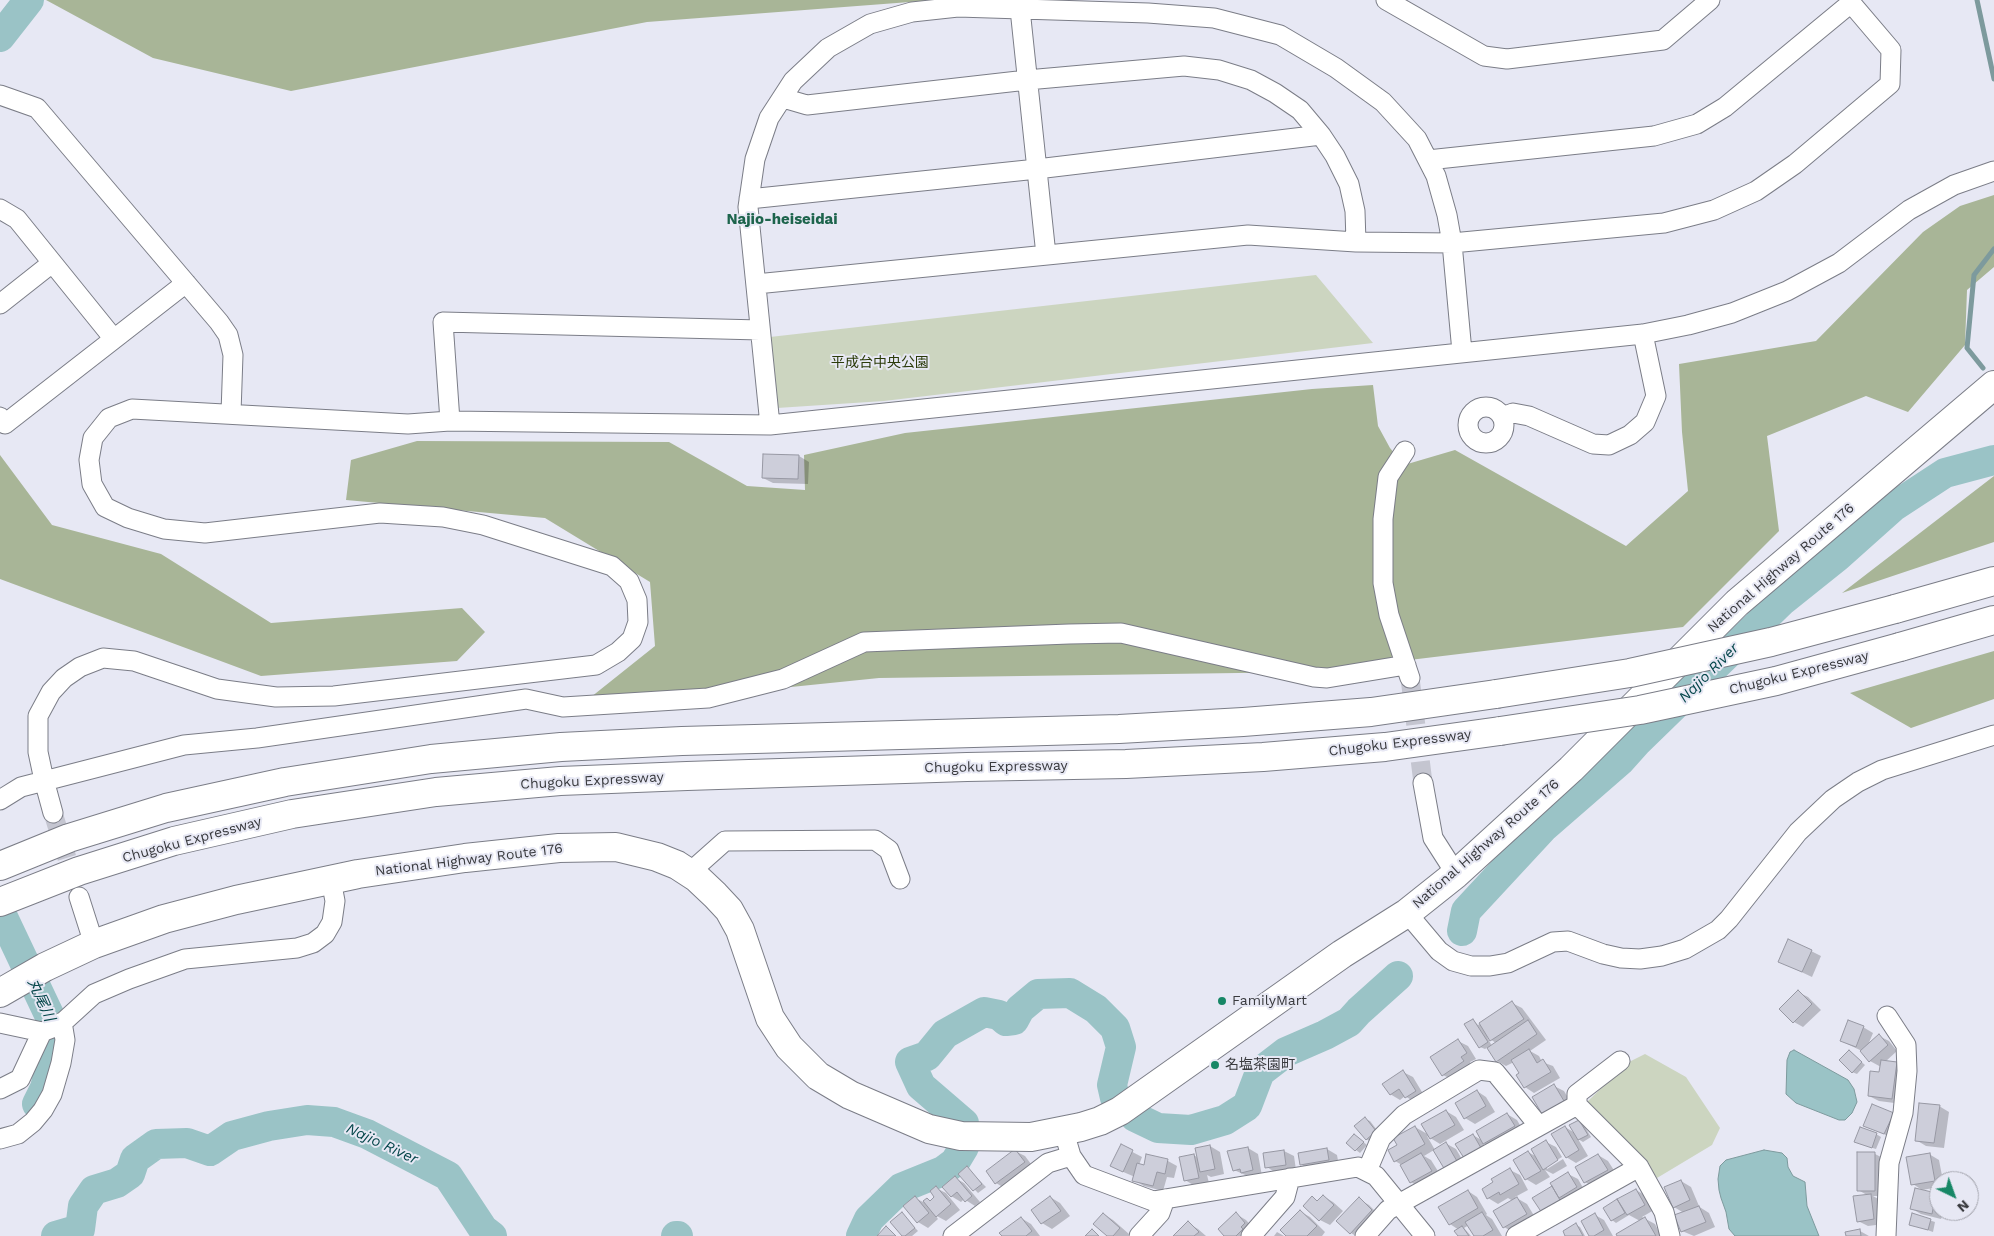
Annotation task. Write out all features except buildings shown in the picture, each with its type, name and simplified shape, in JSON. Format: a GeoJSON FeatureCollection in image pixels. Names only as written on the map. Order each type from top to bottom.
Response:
{"type":"FeatureCollection","features":[{"type":"Feature","properties":{"kind":"highway","name":"National Highway Route 176"},"geometry":{"type":"LineString","coordinates":[[0,993],[45,967],[94,944],[164,919],[236,900],[331,880],[465,858],[559,848],[616,847],[657,857],[689,873],[697,878],[729,910],[740,930],[770,1018],[789,1047],[818,1076],[858,1099],[911,1122],[943,1133],[980,1137],[1031,1137],[1068,1144],[1100,1121],[1120,1111],[1342,954],[1407,913],[1456,874],[1571,770],[1738,604],[1994,385]]}},
{"type":"Feature","properties":{"kind":"highway"},"geometry":{"type":"LineString","coordinates":[[0,866],[69,838],[166,808],[285,782],[430,759],[561,746],[672,741],[1110,729],[1371,712],[1630,673],[1771,642],[1994,581]]}},
{"type":"Feature","properties":{"kind":"highway","name":"Chugoku Expressway"},"geometry":{"type":"LineString","coordinates":[[0,902],[80,871],[174,841],[292,814],[436,792],[560,781],[967,767],[1126,764],[1264,757],[1385,747],[1640,710],[1776,681],[1994,620]]}},
{"type":"Feature","properties":{"kind":"street"},"geometry":{"type":"LineString","coordinates":[[1386,0],[1484,56],[1507,59],[1663,40],[1710,0]]}},
{"type":"Feature","properties":{"kind":"street"},"geometry":{"type":"LineString","coordinates":[[756,284],[1248,235],[1356,242],[1452,243],[1664,223],[1714,210],[1756,192],[1796,164],[1890,84],[1891,50],[1851,3],[1725,108],[1697,124],[1654,136],[1428,160]]}},
{"type":"Feature","properties":{"kind":"street"},"geometry":{"type":"LineString","coordinates":[[770,425],[748,207],[755,159],[769,118],[794,81],[828,48],[870,24],[912,12],[958,7],[1148,13],[1199,9],[1214,18],[1280,34],[1336,68],[1383,102],[1417,139],[1436,176],[1452,243],[1462,352]]}},
{"type":"Feature","properties":{"kind":"street"},"geometry":{"type":"LineString","coordinates":[[1020,9],[1046,255]]}},
{"type":"Feature","properties":{"kind":"street"},"geometry":{"type":"LineString","coordinates":[[783,98],[807,105],[1027,80],[1184,66],[1219,70],[1251,80],[1275,93],[1300,110],[1321,135],[1335,156],[1349,184],[1355,212],[1356,242]]}},
{"type":"Feature","properties":{"kind":"street"},"geometry":{"type":"LineString","coordinates":[[0,95],[37,108],[219,322],[228,336],[233,355],[231,413]]}},
{"type":"Feature","properties":{"kind":"street"},"geometry":{"type":"LineString","coordinates":[[749,199],[1321,135]]}},
{"type":"Feature","properties":{"kind":"street"},"geometry":{"type":"LineString","coordinates":[[54,813],[38,752],[38,716],[51,692],[64,678],[80,666],[103,658],[134,661],[217,689],[276,697],[334,696],[596,665],[618,652],[632,639],[638,622],[637,600],[629,581],[612,566],[483,525],[443,517],[380,513],[205,533],[164,530],[128,518],[105,506],[92,484],[88,460],[93,438],[109,418],[132,409],[408,424],[450,420],[770,425],[1643,334],[1688,325],[1732,313],[1787,291],[1839,263],[1909,210],[1954,185],[1994,172]]}},
{"type":"Feature","properties":{"kind":"street"},"geometry":{"type":"LineString","coordinates":[[0,209],[17,219],[114,339]]}},
{"type":"Feature","properties":{"kind":"street"},"geometry":{"type":"LineString","coordinates":[[0,304],[52,263]]}},
{"type":"Feature","properties":{"kind":"street"},"geometry":{"type":"LineString","coordinates":[[0,417],[5,424],[186,283]]}},
{"type":"Feature","properties":{"kind":"street"},"geometry":{"type":"LineString","coordinates":[[450,420],[443,322],[760,330]]}},
{"type":"Feature","properties":{"kind":"street"},"geometry":{"type":"LineString","coordinates":[[1502,417],[1513,413],[1529,416],[1593,444],[1609,445],[1630,435],[1645,422],[1656,396],[1643,334]]}},
{"type":"Feature","properties":{"kind":"street"},"geometry":{"type":"LineString","coordinates":[[0,800],[21,787],[44,780],[184,745],[258,738],[526,699],[563,707],[708,698],[783,679],[864,642],[1121,633],[1314,677],[1328,678],[1408,672],[1389,615],[1383,583],[1383,519],[1388,477],[1404,452]]}},
{"type":"Feature","properties":{"kind":"street"},"geometry":{"type":"LineString","coordinates":[[1407,913],[1439,951],[1453,961],[1471,966],[1490,966],[1508,963],[1553,942],[1568,941],[1603,954],[1621,958],[1640,959],[1670,954],[1685,949],[1718,930],[1729,919],[1798,832],[1833,799],[1858,782],[1882,770],[1994,735]]}},
{"type":"Feature","properties":{"kind":"street"},"geometry":{"type":"LineString","coordinates":[[1423,783],[1432,838],[1456,874]]}},
{"type":"Feature","properties":{"kind":"street"},"geometry":{"type":"LineString","coordinates":[[689,873],[726,841],[875,840],[889,850],[900,879]]}},
{"type":"Feature","properties":{"kind":"street"},"geometry":{"type":"LineString","coordinates":[[0,1089],[20,1079],[42,1032],[62,1022],[94,994],[185,959],[297,948],[313,943],[325,934],[332,922],[335,901],[331,880]]}},
{"type":"Feature","properties":{"kind":"street"},"geometry":{"type":"LineString","coordinates":[[79,897],[94,944]]}},
{"type":"Feature","properties":{"kind":"street"},"geometry":{"type":"LineString","coordinates":[[1886,1236],[1889,1163],[1903,1113],[1906,1071],[1906,1045],[1887,1016]]}},
{"type":"Feature","properties":{"kind":"street"},"geometry":{"type":"LineString","coordinates":[[0,1140],[18,1134],[33,1122],[43,1110],[52,1094],[65,1040],[62,1022]]}},
{"type":"Feature","properties":{"kind":"street"},"geometry":{"type":"LineString","coordinates":[[0,1023],[42,1032]]}},
{"type":"Feature","properties":{"kind":"street"},"geometry":{"type":"LineString","coordinates":[[1620,1061],[1577,1094],[1577,1105],[1639,1167],[1664,1212],[1670,1236]]}},
{"type":"Feature","properties":{"kind":"street"},"geometry":{"type":"LineString","coordinates":[[1367,1171],[1381,1138],[1404,1115],[1479,1070],[1495,1072],[1539,1126]]}},
{"type":"Feature","properties":{"kind":"street"},"geometry":{"type":"LineString","coordinates":[[1365,1236],[1388,1210],[1577,1105]]}},
{"type":"Feature","properties":{"kind":"street"},"geometry":{"type":"LineString","coordinates":[[953,1236],[1048,1163],[1068,1144],[1084,1175],[1153,1200],[1358,1167],[1376,1176],[1425,1236]]}},
{"type":"Feature","properties":{"kind":"street"},"geometry":{"type":"LineString","coordinates":[[1516,1236],[1639,1167]]}},
{"type":"Feature","properties":{"kind":"street"},"geometry":{"type":"LineString","coordinates":[[1251,1236],[1286,1197],[1290,1178]]}},
{"type":"Feature","properties":{"kind":"street"},"geometry":{"type":"LineString","coordinates":[[1139,1236],[1160,1213],[1165,1198]]}},
{"type":"Feature","properties":{"kind":"green space","name":"平成台中央公園"},"geometry":{"type":"Polygon","coordinates":[[[1316,275],[1373,343],[884,401],[777,408],[770,337],[1316,275]]]}},
{"type":"Feature","properties":{"kind":"green space"},"geometry":{"type":"Polygon","coordinates":[[[1645,1054],[1686,1077],[1720,1128],[1712,1145],[1657,1178],[1639,1154],[1587,1102],[1627,1063],[1645,1054]]]}},
{"type":"Feature","properties":{"kind":"shaded area"},"geometry":{"type":"Polygon","coordinates":[[[46,0],[936,0],[647,22],[291,91],[153,58],[46,0]]]}},
{"type":"Feature","properties":{"kind":"shaded area"},"geometry":{"type":"Polygon","coordinates":[[[1994,195],[1994,267],[1967,290],[1965,345],[1908,412],[1866,396],[1767,436],[1779,531],[1683,627],[1310,672],[879,678],[576,709],[655,646],[650,582],[545,518],[346,500],[351,460],[417,441],[669,442],[747,486],[805,490],[804,455],[905,433],[1312,389],[1373,385],[1378,426],[1390,448],[1404,465],[1455,450],[1626,546],[1688,491],[1682,432],[1679,364],[1816,341],[1923,232],[1960,206],[1994,195]]]}},
{"type":"Feature","properties":{"kind":"shaded area"},"geometry":{"type":"Polygon","coordinates":[[[0,455],[52,525],[161,554],[271,623],[462,608],[485,632],[457,661],[261,676],[0,579],[0,455]]]}},
{"type":"Feature","properties":{"kind":"shaded area"},"geometry":{"type":"Polygon","coordinates":[[[1994,476],[1994,542],[1842,593],[1994,476]]]}},
{"type":"Feature","properties":{"kind":"shaded area"},"geometry":{"type":"Polygon","coordinates":[[[1994,651],[1994,699],[1911,728],[1850,693],[1994,651]]]}},
{"type":"Feature","properties":{"kind":"shaded area"},"geometry":{"type":"Polygon","coordinates":[[[1794,1050],[1848,1080],[1854,1089],[1857,1102],[1852,1113],[1845,1120],[1839,1120],[1796,1103],[1786,1094],[1787,1060],[1790,1052],[1794,1050]]]}},
{"type":"Feature","properties":{"kind":"shaded area"},"geometry":{"type":"Polygon","coordinates":[[[1764,1150],[1782,1153],[1787,1158],[1788,1167],[1793,1176],[1805,1182],[1807,1206],[1819,1236],[1735,1236],[1729,1229],[1719,1190],[1720,1166],[1726,1160],[1764,1150]]]}},
{"type":"Feature","properties":{"kind":"waterway","name":"丸尾川"},"geometry":{"type":"LineString","coordinates":[[0,37],[29,0]]}},
{"type":"Feature","properties":{"kind":"waterway"},"geometry":{"type":"LineString","coordinates":[[1977,0],[1994,79]]}},
{"type":"Feature","properties":{"kind":"waterway"},"geometry":{"type":"LineString","coordinates":[[1983,368],[1967,348],[1974,275],[1994,249]]}},
{"type":"Feature","properties":{"kind":"waterway","name":"Najio River"},"geometry":{"type":"LineString","coordinates":[[1462,931],[1466,911],[1543,828],[1620,761],[1637,742],[1782,601],[1837,557],[1893,507],[1945,473],[1994,460]]}},
{"type":"Feature","properties":{"kind":"waterway","name":"丸尾川"},"geometry":{"type":"LineString","coordinates":[[0,911],[53,1023],[54,1052],[45,1088],[37,1104]]}},
{"type":"Feature","properties":{"kind":"waterway","name":"Najio River"},"geometry":{"type":"LineString","coordinates":[[1135,1117],[1158,1128],[1191,1130],[1225,1120],[1247,1106],[1260,1072],[1286,1052],[1349,1022],[1398,976]]}},
{"type":"Feature","properties":{"kind":"waterway","name":"Najio River"},"geometry":{"type":"LineString","coordinates":[[964,1123],[921,1086],[910,1062],[927,1056],[945,1034],[984,1012],[999,1015],[1006,1021],[1014,1020],[1020,1009],[1038,994],[1070,993],[1096,1009],[1115,1028],[1121,1047],[1112,1085],[1115,1098]]}},
{"type":"Feature","properties":{"kind":"waterway","name":"Najio River"},"geometry":{"type":"LineString","coordinates":[[56,1236],[80,1229],[83,1206],[94,1190],[117,1183],[130,1174],[135,1159],[156,1144],[187,1143],[210,1151],[232,1136],[269,1126],[307,1120],[334,1122],[367,1134],[448,1176],[483,1229],[492,1236]]}},
{"type":"Feature","properties":{"kind":"waterway","name":"Najio River"},"geometry":{"type":"LineString","coordinates":[[861,1236],[869,1219],[901,1188],[943,1171],[955,1162],[964,1147]]}},
{"type":"Feature","properties":{"kind":"tunnel"},"geometry":{"type":"LineString","coordinates":[[1410,678],[1423,783]]}},
{"type":"Feature","properties":{"kind":"tunnel"},"geometry":{"type":"LineString","coordinates":[[53,813],[79,897]]}},
{"type":"Feature","properties":{"kind":"place","name":"FamilyMart"},"geometry":{"type":"Point","coordinates":[1222,1001]}},
{"type":"Feature","properties":{"kind":"place","name":"名塩茶園町"},"geometry":{"type":"Point","coordinates":[1215,1065]}},
{"type":"Feature","properties":{"kind":"district","name":"Najio-heiseidai"},"geometry":{"type":"Point","coordinates":[782,220]}}]}
